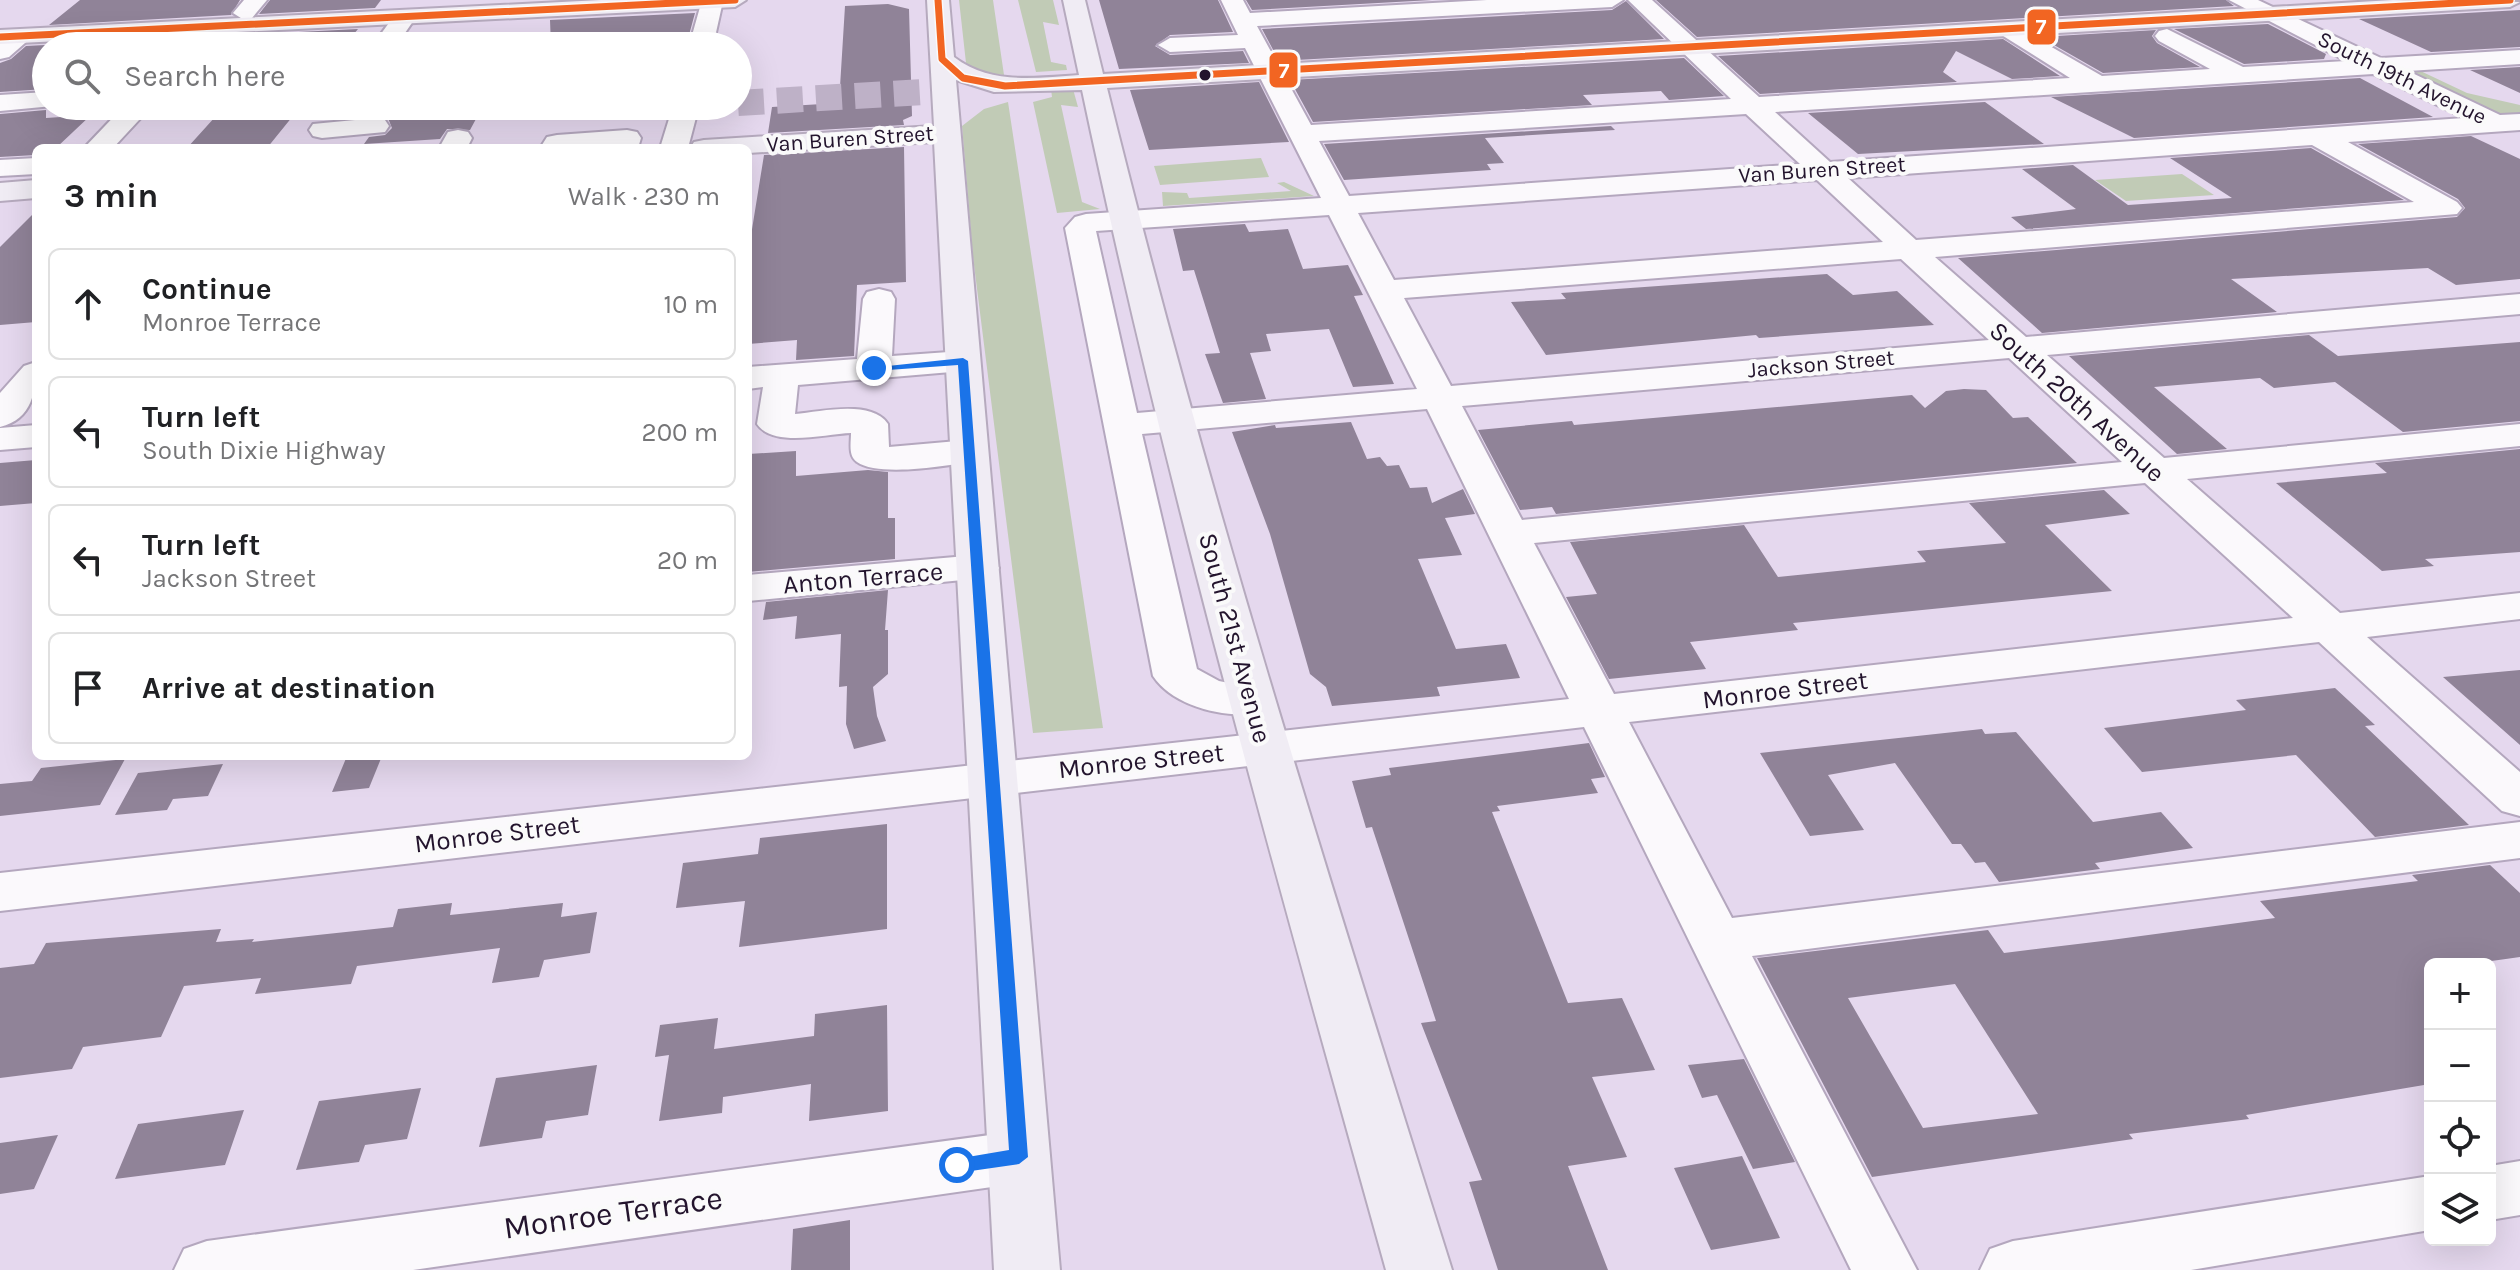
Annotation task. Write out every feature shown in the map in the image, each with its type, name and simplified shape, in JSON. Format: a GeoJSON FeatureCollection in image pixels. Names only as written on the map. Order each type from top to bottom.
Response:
{"type":"FeatureCollection","features":[{"type":"Feature","properties":{"kind":"main road"},"geometry":{"type":"LineString","coordinates":[[7,32],[502,0]]}},
{"type":"Feature","properties":{"kind":"main road"},"geometry":{"type":"LineString","coordinates":[[7,32],[250,6],[396,7],[725,0]]}},
{"type":"Feature","properties":{"kind":"main road"},"geometry":{"type":"LineString","coordinates":[[938,0],[942,59],[958,106],[963,361],[1027,1270]]}},
{"type":"Feature","properties":{"kind":"main road","name":"South 21st Avenue"},"geometry":{"type":"LineString","coordinates":[[1074,0],[1073,83],[1125,218],[1264,748],[1419,1270]]}},
{"type":"Feature","properties":{"kind":"main road"},"geometry":{"type":"LineString","coordinates":[[942,59],[963,78],[985,83],[1073,83],[2510,0]]}},
{"type":"Feature","properties":{"kind":"main road","name":"Van Buren Street"},"geometry":{"type":"LineString","coordinates":[[740,144],[1073,83]]}},
{"type":"Feature","properties":{"kind":"main road"},"geometry":{"type":"LineString","coordinates":[[0,192],[32,189]]}},
{"type":"Feature","properties":{"kind":"street"},"geometry":{"type":"LineString","coordinates":[[708,32],[725,0]]}},
{"type":"Feature","properties":{"kind":"street"},"geometry":{"type":"LineString","coordinates":[[1213,17],[1241,19],[1612,0]]}},
{"type":"Feature","properties":{"kind":"street","name":"South 20th Avenue"},"geometry":{"type":"LineString","coordinates":[[1639,0],[1910,251],[2520,799]]}},
{"type":"Feature","properties":{"kind":"street","name":"South 19th Avenue"},"geometry":{"type":"LineString","coordinates":[[2240,0],[2512,127]]}},
{"type":"Feature","properties":{"kind":"street"},"geometry":{"type":"LineString","coordinates":[[388,32],[396,7]]}},
{"type":"Feature","properties":{"kind":"street"},"geometry":{"type":"LineString","coordinates":[[1170,45],[1241,19]]}},
{"type":"Feature","properties":{"kind":"street"},"geometry":{"type":"LineString","coordinates":[[1241,19],[1439,397],[1884,1270]]}},
{"type":"Feature","properties":{"kind":"street"},"geometry":{"type":"LineString","coordinates":[[2008,29],[2098,84]]}},
{"type":"Feature","properties":{"kind":"street"},"geometry":{"type":"LineString","coordinates":[[0,52],[7,32]]}},
{"type":"Feature","properties":{"kind":"street"},"geometry":{"type":"LineString","coordinates":[[2167,36],[2239,75]]}},
{"type":"Feature","properties":{"kind":"street"},"geometry":{"type":"LineString","coordinates":[[1300,134],[1760,112],[2098,84],[2520,57]]}},
{"type":"Feature","properties":{"kind":"street"},"geometry":{"type":"LineString","coordinates":[[2426,63],[2479,87]]}},
{"type":"Feature","properties":{"kind":"street"},"geometry":{"type":"LineString","coordinates":[[0,103],[32,101]]}},
{"type":"Feature","properties":{"kind":"street"},"geometry":{"type":"LineString","coordinates":[[1760,112],[1810,114]]}},
{"type":"Feature","properties":{"kind":"street"},"geometry":{"type":"LineString","coordinates":[[102,144],[125,120]]}},
{"type":"Feature","properties":{"kind":"street"},"geometry":{"type":"LineString","coordinates":[[315,139],[329,120]]}},
{"type":"Feature","properties":{"kind":"street"},"geometry":{"type":"LineString","coordinates":[[675,144],[681,120]]}},
{"type":"Feature","properties":{"kind":"street"},"geometry":{"type":"LineString","coordinates":[[315,139],[376,126]]}},
{"type":"Feature","properties":{"kind":"street","name":"Van Buren Street"},"geometry":{"type":"LineString","coordinates":[[1122,425],[1080,228],[1086,223],[2316,136],[2512,127]]}},
{"type":"Feature","properties":{"kind":"street"},"geometry":{"type":"LineString","coordinates":[[1383,290],[2447,208],[2316,136]]}},
{"type":"Feature","properties":{"kind":"street"},"geometry":{"type":"LineString","coordinates":[[556,144],[627,138],[625,144]]}},
{"type":"Feature","properties":{"kind":"street"},"geometry":{"type":"LineString","coordinates":[[0,168],[32,166]]}},
{"type":"Feature","properties":{"kind":"street"},"geometry":{"type":"LineString","coordinates":[[874,368],[879,299]]}},
{"type":"Feature","properties":{"kind":"street","name":"Jackson Street"},"geometry":{"type":"LineString","coordinates":[[1122,425],[2520,304]]}},
{"type":"Feature","properties":{"kind":"street"},"geometry":{"type":"LineString","coordinates":[[963,361],[765,377],[777,426],[866,421],[870,424],[870,454],[883,459],[969,451]]}},
{"type":"Feature","properties":{"kind":"street"},"geometry":{"type":"LineString","coordinates":[[0,416],[32,378]]}},
{"type":"Feature","properties":{"kind":"street"},"geometry":{"type":"LineString","coordinates":[[1122,425],[1176,676],[1207,694],[1251,701]]}},
{"type":"Feature","properties":{"kind":"street"},"geometry":{"type":"LineString","coordinates":[[1508,533],[2520,435]]}},
{"type":"Feature","properties":{"kind":"street"},"geometry":{"type":"LineString","coordinates":[[0,439],[32,436]]}},
{"type":"Feature","properties":{"kind":"street","name":"Anton Terrace"},"geometry":{"type":"LineString","coordinates":[[752,588],[978,568]]}},
{"type":"Feature","properties":{"kind":"street","name":"Monroe Street"},"geometry":{"type":"LineString","coordinates":[[0,892],[992,777],[1597,712],[2520,606]]}},
{"type":"Feature","properties":{"kind":"street"},"geometry":{"type":"LineString","coordinates":[[1715,940],[2520,840]]}},
{"type":"Feature","properties":{"kind":"street","name":"Monroe Terrace"},"geometry":{"type":"LineString","coordinates":[[207,1270],[1019,1157]]}},
{"type":"Feature","properties":{"kind":"street"},"geometry":{"type":"LineString","coordinates":[[2496,1192],[2520,1188]]}},
{"type":"Feature","properties":{"kind":"street"},"geometry":{"type":"LineString","coordinates":[[2013,1270],[2424,1204]]}},
{"type":"Feature","properties":{"kind":"green space"},"geometry":{"type":"Polygon","coordinates":[[[959,0],[993,0],[1004,75],[967,72],[959,0]]]}},
{"type":"Feature","properties":{"kind":"green space"},"geometry":{"type":"Polygon","coordinates":[[[1018,0],[1053,0],[1059,25],[1043,22],[1051,62],[1066,65],[1067,70],[1036,72],[1018,0]]]}},
{"type":"Feature","properties":{"kind":"green space"},"geometry":{"type":"Polygon","coordinates":[[[2412,67],[2467,93],[2520,105],[2520,113],[2497,115],[2400,68],[2412,67]]]}},
{"type":"Feature","properties":{"kind":"green space"},"geometry":{"type":"Polygon","coordinates":[[[1051,89],[1073,89],[1078,107],[1061,105],[1082,202],[1100,209],[1057,213],[1033,102],[1052,97],[1051,89]]]}},
{"type":"Feature","properties":{"kind":"green space"},"geometry":{"type":"Polygon","coordinates":[[[1008,102],[1103,728],[1033,733],[973,257],[962,126],[984,109],[1008,102]]]}},
{"type":"Feature","properties":{"kind":"green space"},"geometry":{"type":"Polygon","coordinates":[[[1261,158],[1269,177],[1160,185],[1154,166],[1261,158]]]}},
{"type":"Feature","properties":{"kind":"green space"},"geometry":{"type":"Polygon","coordinates":[[[2182,174],[2214,195],[2126,201],[2095,180],[2182,174]]]}},
{"type":"Feature","properties":{"kind":"green space"},"geometry":{"type":"Polygon","coordinates":[[[1284,182],[1314,196],[1163,206],[1162,192],[1187,193],[1189,198],[1291,191],[1277,183],[1284,182]]]}},
{"type":"Feature","properties":{"kind":"building"},"geometry":{"type":"Polygon","coordinates":[[[80,0],[240,0],[231,15],[49,25],[80,0]]]}},
{"type":"Feature","properties":{"kind":"building"},"geometry":{"type":"Polygon","coordinates":[[[270,0],[381,0],[375,8],[259,14],[270,0]]]}},
{"type":"Feature","properties":{"kind":"building"},"geometry":{"type":"Polygon","coordinates":[[[1099,0],[1218,0],[1233,32],[1170,35],[1155,46],[1170,55],[1243,51],[1249,63],[1119,69],[1099,0]]]}},
{"type":"Feature","properties":{"kind":"building"},"geometry":{"type":"Polygon","coordinates":[[[1246,0],[1432,0],[1252,10],[1246,0]]]}},
{"type":"Feature","properties":{"kind":"building"},"geometry":{"type":"Polygon","coordinates":[[[1656,0],[2226,0],[2234,6],[1697,37],[1656,0]]]}},
{"type":"Feature","properties":{"kind":"building"},"geometry":{"type":"Polygon","coordinates":[[[1626,1],[1664,39],[1279,61],[1262,29],[1612,10],[1626,1]]]}},
{"type":"Feature","properties":{"kind":"building"},"geometry":{"type":"Polygon","coordinates":[[[888,4],[909,9],[912,116],[903,120],[904,125],[768,133],[772,107],[839,103],[845,6],[888,4]]]}},
{"type":"Feature","properties":{"kind":"building"},"geometry":{"type":"Polygon","coordinates":[[[2520,10],[2520,47],[2431,52],[2359,19],[2520,10]]]}},
{"type":"Feature","properties":{"kind":"building"},"geometry":{"type":"Polygon","coordinates":[[[695,13],[690,32],[550,32],[550,20],[695,13]]]}},
{"type":"Feature","properties":{"kind":"building"},"geometry":{"type":"Polygon","coordinates":[[[2268,24],[2326,54],[2324,59],[2244,64],[2174,29],[2268,24]]]}},
{"type":"Feature","properties":{"kind":"building"},"geometry":{"type":"Polygon","coordinates":[[[358,29],[356,32],[299,32],[358,29]]]}},
{"type":"Feature","properties":{"kind":"building"},"geometry":{"type":"Polygon","coordinates":[[[2156,30],[2152,36],[2157,43],[2200,67],[2103,73],[2040,37],[2156,30]]]}},
{"type":"Feature","properties":{"kind":"building"},"geometry":{"type":"Polygon","coordinates":[[[2003,39],[2060,76],[2012,79],[1956,51],[1943,72],[1957,82],[1760,94],[1718,56],[2003,39]]]}},
{"type":"Feature","properties":{"kind":"building"},"geometry":{"type":"Polygon","coordinates":[[[26,46],[32,46],[32,90],[0,92],[0,63],[11,59],[26,46]]]}},
{"type":"Feature","properties":{"kind":"building"},"geometry":{"type":"Polygon","coordinates":[[[1684,58],[1724,96],[1669,100],[1661,91],[1583,95],[1592,105],[1313,122],[1290,80],[1684,58]]]}},
{"type":"Feature","properties":{"kind":"building"},"geometry":{"type":"Polygon","coordinates":[[[2520,67],[2520,93],[2470,70],[2520,67]]]}},
{"type":"Feature","properties":{"kind":"building"},"geometry":{"type":"Polygon","coordinates":[[[2360,78],[2433,117],[2134,138],[2051,97],[2360,78]]]}},
{"type":"Feature","properties":{"kind":"building"},"geometry":{"type":"Polygon","coordinates":[[[1259,82],[1289,142],[1149,150],[1130,90],[1259,82]]]}},
{"type":"Feature","properties":{"kind":"building"},"geometry":{"type":"Polygon","coordinates":[[[1985,102],[2044,144],[1858,154],[1808,113],[1985,102]]]}},
{"type":"Feature","properties":{"kind":"building"},"geometry":{"type":"Polygon","coordinates":[[[32,111],[32,120],[86,120],[60,144],[32,144],[32,155],[0,157],[0,114],[32,111]]]}},
{"type":"Feature","properties":{"kind":"building"},"geometry":{"type":"Polygon","coordinates":[[[212,120],[290,120],[270,144],[191,144],[212,120]]]}},
{"type":"Feature","properties":{"kind":"building"},"geometry":{"type":"Polygon","coordinates":[[[389,120],[475,120],[470,130],[447,129],[440,139],[364,144],[369,137],[385,135],[392,128],[389,120]]]}},
{"type":"Feature","properties":{"kind":"building"},"geometry":{"type":"Polygon","coordinates":[[[1611,126],[1615,130],[1485,138],[1504,163],[1487,164],[1491,170],[1344,180],[1324,144],[1611,126]]]}},
{"type":"Feature","properties":{"kind":"building"},"geometry":{"type":"Polygon","coordinates":[[[2471,136],[2520,159],[2520,279],[2456,285],[2428,268],[2231,279],[2277,312],[2042,333],[1958,258],[2457,217],[2465,208],[2458,199],[2358,144],[2471,136]]]}},
{"type":"Feature","properties":{"kind":"building"},"geometry":{"type":"Polygon","coordinates":[[[904,147],[906,282],[857,285],[854,356],[796,360],[797,340],[752,344],[752,229],[764,155],[904,147]]]}},
{"type":"Feature","properties":{"kind":"building"},"geometry":{"type":"Polygon","coordinates":[[[2311,148],[2404,200],[2026,229],[2011,217],[2076,209],[2022,169],[2073,165],[2128,205],[2232,198],[2170,158],[2311,148]]]}},
{"type":"Feature","properties":{"kind":"building"},"geometry":{"type":"Polygon","coordinates":[[[32,215],[32,322],[0,325],[0,247],[32,215]]]}},
{"type":"Feature","properties":{"kind":"building"},"geometry":{"type":"Polygon","coordinates":[[[1245,224],[1249,232],[1288,229],[1303,269],[1348,265],[1363,295],[1354,296],[1394,384],[1353,387],[1329,329],[1266,334],[1271,351],[1250,353],[1266,399],[1223,403],[1205,354],[1220,353],[1194,270],[1183,271],[1173,229],[1245,224]]]}},
{"type":"Feature","properties":{"kind":"building"},"geometry":{"type":"Polygon","coordinates":[[[1827,274],[1853,295],[1897,291],[1934,325],[1759,338],[1756,335],[1546,355],[1511,302],[1566,299],[1561,293],[1827,274]]]}},
{"type":"Feature","properties":{"kind":"building"},"geometry":{"type":"Polygon","coordinates":[[[2309,335],[2338,356],[2520,342],[2520,421],[2403,432],[2335,382],[2274,388],[2260,378],[2154,387],[2227,449],[2177,454],[2069,356],[2309,335]]]}},
{"type":"Feature","properties":{"kind":"building"},"geometry":{"type":"Polygon","coordinates":[[[1986,390],[2013,418],[2028,417],[2077,463],[1556,514],[1552,507],[1520,510],[1478,430],[1572,421],[1574,425],[1912,395],[1925,408],[1946,391],[1986,390]]]}},
{"type":"Feature","properties":{"kind":"building"},"geometry":{"type":"Polygon","coordinates":[[[1351,422],[1367,459],[1380,457],[1387,466],[1399,465],[1410,488],[1427,487],[1432,503],[1463,489],[1475,514],[1445,518],[1462,555],[1418,559],[1456,649],[1506,644],[1520,678],[1437,687],[1440,696],[1332,706],[1326,687],[1310,674],[1270,534],[1232,432],[1275,425],[1276,428],[1351,422]]]}},
{"type":"Feature","properties":{"kind":"building"},"geometry":{"type":"Polygon","coordinates":[[[2520,449],[2520,552],[2425,559],[2434,566],[2382,571],[2276,483],[2387,473],[2375,463],[2520,449]]]}},
{"type":"Feature","properties":{"kind":"building"},"geometry":{"type":"Polygon","coordinates":[[[796,451],[796,476],[868,470],[888,472],[888,518],[895,518],[895,559],[752,572],[752,454],[796,451]]]}},
{"type":"Feature","properties":{"kind":"building"},"geometry":{"type":"Polygon","coordinates":[[[32,460],[32,503],[0,506],[0,463],[32,460]]]}},
{"type":"Feature","properties":{"kind":"building"},"geometry":{"type":"Polygon","coordinates":[[[2104,490],[2130,514],[2045,525],[2112,591],[1793,623],[1798,630],[1690,642],[1706,669],[1609,679],[1566,597],[1597,594],[1570,542],[1744,525],[1778,577],[1926,562],[1917,551],[2006,543],[1969,503],[2104,490]]]}},
{"type":"Feature","properties":{"kind":"building"},"geometry":{"type":"Polygon","coordinates":[[[888,590],[885,630],[888,630],[888,674],[873,687],[877,716],[886,741],[854,749],[846,724],[847,686],[839,687],[841,634],[795,639],[797,616],[763,620],[766,602],[888,590]]]}},
{"type":"Feature","properties":{"kind":"building"},"geometry":{"type":"Polygon","coordinates":[[[2520,670],[2520,745],[2443,677],[2520,670]]]}},
{"type":"Feature","properties":{"kind":"building"},"geometry":{"type":"Polygon","coordinates":[[[2335,688],[2375,725],[2365,726],[2469,825],[2375,837],[2296,755],[2142,772],[2104,728],[2246,710],[2236,700],[2335,688]]]}},
{"type":"Feature","properties":{"kind":"building"},"geometry":{"type":"Polygon","coordinates":[[[1982,729],[1985,734],[2016,732],[2093,822],[2161,812],[2193,848],[2095,863],[2100,869],[1999,882],[1985,862],[1975,863],[1961,844],[1952,844],[1895,763],[1828,775],[1864,830],[1810,836],[1760,753],[1982,729]]]}},
{"type":"Feature","properties":{"kind":"building"},"geometry":{"type":"Polygon","coordinates":[[[1589,743],[1605,777],[1591,779],[1598,793],[1497,806],[1500,811],[1492,812],[1568,1003],[1622,998],[1655,1070],[1592,1077],[1627,1157],[1568,1166],[1608,1270],[1498,1270],[1469,1182],[1482,1180],[1421,1023],[1436,1021],[1372,827],[1366,828],[1352,781],[1391,775],[1389,768],[1589,743]]]}},
{"type":"Feature","properties":{"kind":"building"},"geometry":{"type":"Polygon","coordinates":[[[124,760],[100,805],[0,816],[0,784],[32,781],[41,768],[124,760]]]}},
{"type":"Feature","properties":{"kind":"building"},"geometry":{"type":"Polygon","coordinates":[[[345,760],[380,760],[369,788],[332,792],[345,760]]]}},
{"type":"Feature","properties":{"kind":"building"},"geometry":{"type":"Polygon","coordinates":[[[223,764],[208,796],[173,799],[167,810],[115,815],[138,773],[223,764]]]}},
{"type":"Feature","properties":{"kind":"building"},"geometry":{"type":"Polygon","coordinates":[[[887,824],[887,929],[739,947],[745,901],[676,908],[683,863],[758,854],[760,838],[887,824]]]}},
{"type":"Feature","properties":{"kind":"building"},"geometry":{"type":"Polygon","coordinates":[[[2490,865],[2520,893],[2520,957],[2496,960],[2424,958],[2424,1085],[2246,1115],[2249,1119],[2129,1134],[2133,1139],[1872,1177],[1757,958],[1988,930],[2004,953],[2275,918],[2260,901],[2418,881],[2412,875],[2490,865]],[[1955,984],[1848,998],[1923,1128],[2038,1114],[1955,984]]]}},
{"type":"Feature","properties":{"kind":"building"},"geometry":{"type":"Polygon","coordinates":[[[452,903],[450,915],[563,903],[561,917],[597,912],[590,953],[544,960],[539,977],[492,983],[500,948],[357,966],[351,984],[255,994],[261,978],[184,986],[161,1037],[83,1047],[72,1069],[0,1078],[0,968],[34,964],[46,943],[221,929],[216,942],[254,939],[252,942],[393,927],[398,909],[452,903]]]}},
{"type":"Feature","properties":{"kind":"building"},"geometry":{"type":"Polygon","coordinates":[[[887,1005],[888,1111],[809,1121],[811,1084],[723,1097],[722,1113],[659,1121],[669,1055],[655,1057],[660,1025],[718,1018],[714,1049],[814,1036],[815,1014],[887,1005]]]}},
{"type":"Feature","properties":{"kind":"building"},"geometry":{"type":"Polygon","coordinates":[[[1744,1059],[1795,1162],[1753,1169],[1717,1095],[1702,1098],[1688,1065],[1744,1059]]]}},
{"type":"Feature","properties":{"kind":"building"},"geometry":{"type":"Polygon","coordinates":[[[597,1065],[588,1115],[546,1121],[542,1138],[479,1147],[496,1078],[597,1065]]]}},
{"type":"Feature","properties":{"kind":"building"},"geometry":{"type":"Polygon","coordinates":[[[421,1088],[407,1139],[365,1145],[359,1162],[296,1170],[319,1101],[421,1088]]]}},
{"type":"Feature","properties":{"kind":"building"},"geometry":{"type":"Polygon","coordinates":[[[244,1110],[225,1165],[115,1179],[138,1124],[244,1110]]]}},
{"type":"Feature","properties":{"kind":"building"},"geometry":{"type":"Polygon","coordinates":[[[58,1135],[34,1189],[0,1194],[0,1143],[58,1135]]]}},
{"type":"Feature","properties":{"kind":"building"},"geometry":{"type":"Polygon","coordinates":[[[1742,1156],[1780,1238],[1711,1250],[1674,1168],[1742,1156]]]}},
{"type":"Feature","properties":{"kind":"building"},"geometry":{"type":"Polygon","coordinates":[[[850,1220],[850,1270],[791,1270],[793,1229],[850,1220]]]}},
{"type":"Feature","properties":{"kind":"tunnel"},"geometry":{"type":"LineString","coordinates":[[752,102],[939,91]]}},
{"type":"Feature","properties":{"kind":"transit line","name":"7"},"geometry":{"type":"LineString","coordinates":[[99,32],[735,0]]}},
{"type":"Feature","properties":{"kind":"transit line","name":"7"},"geometry":{"type":"LineString","coordinates":[[938,0],[942,59],[963,78],[1005,86],[2510,0]]}},
{"type":"Feature","properties":{"kind":"transit line","name":"7"},"geometry":{"type":"LineString","coordinates":[[0,37],[32,35]]}},
{"type":"Feature","properties":{"kind":"route"},"geometry":{"type":"LineString","coordinates":[[874,368],[963,361],[1019,1157],[957,1165]]}}]}
